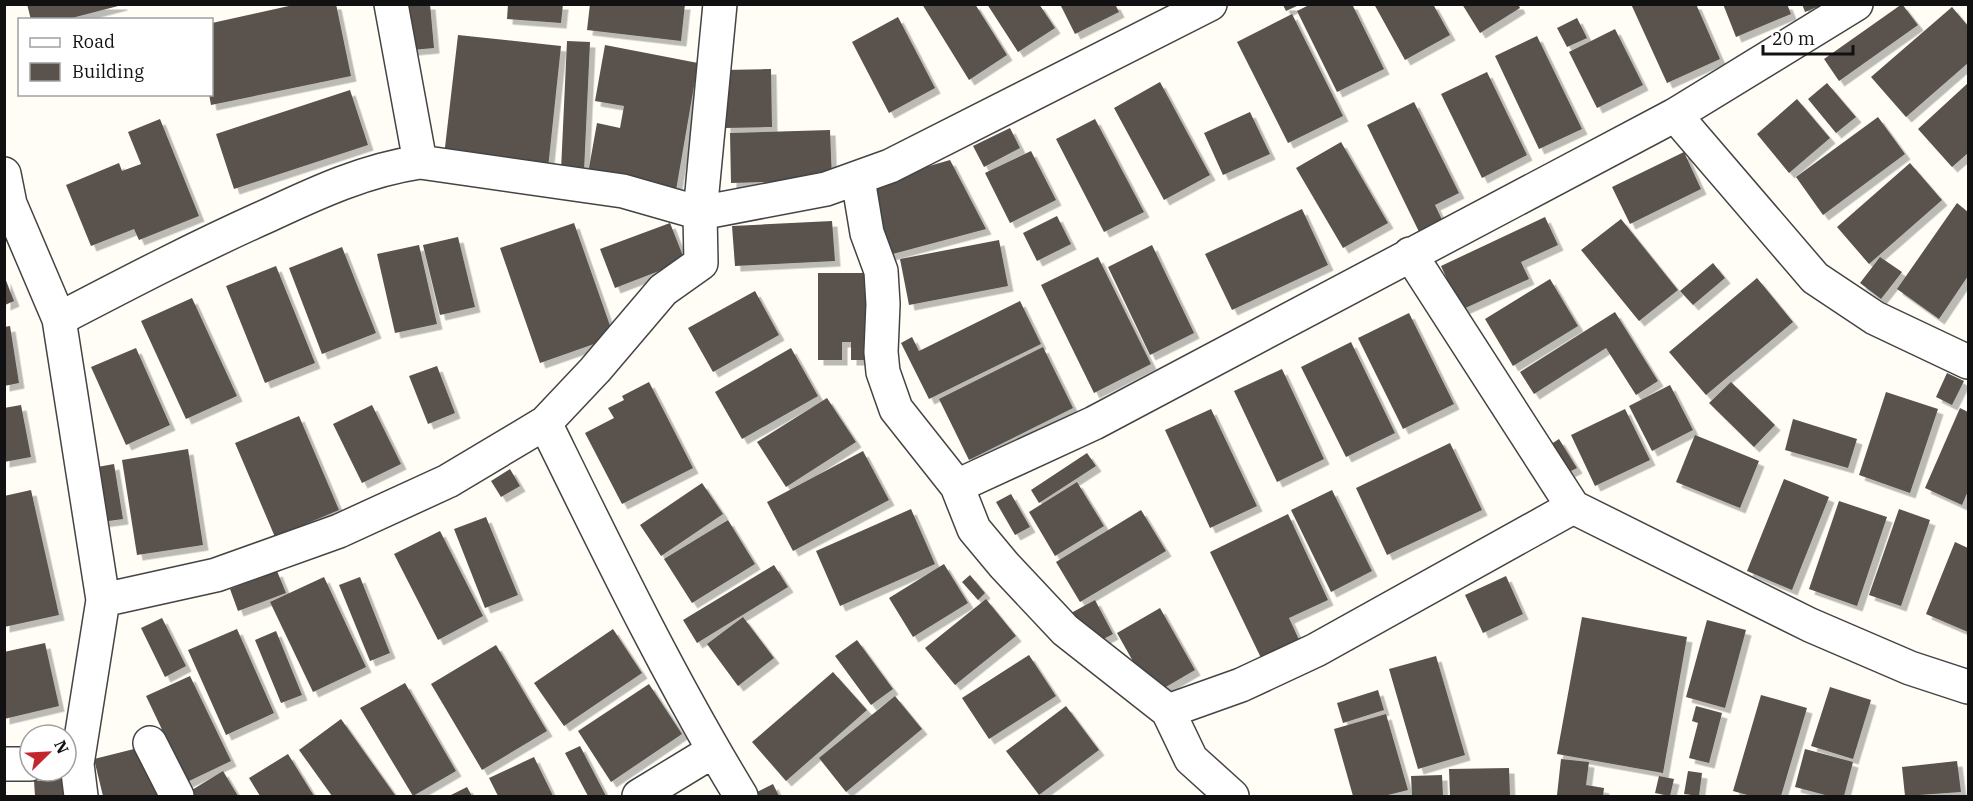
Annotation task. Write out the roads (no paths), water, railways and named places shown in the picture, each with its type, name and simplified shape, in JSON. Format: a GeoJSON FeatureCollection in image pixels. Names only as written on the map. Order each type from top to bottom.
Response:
{"type":"FeatureCollection","features":[{"type":"Feature","properties":{"kind":"street"},"geometry":{"type":"LineString","coordinates":[[391,4],[420,162]]}},
{"type":"Feature","properties":{"kind":"street"},"geometry":{"type":"LineString","coordinates":[[104,600],[216,575],[339,531],[447,482],[545,423],[595,370],[663,290],[701,263],[700,213],[720,4]]}},
{"type":"Feature","properties":{"kind":"street"},"geometry":{"type":"LineString","coordinates":[[58,320],[202,245],[332,186],[388,167],[420,162],[623,191],[700,213],[826,189],[858,179],[983,120],[1210,4]]}},
{"type":"Feature","properties":{"kind":"street"},"geometry":{"type":"LineString","coordinates":[[957,486],[1094,423],[1675,115],[1856,4]]}},
{"type":"Feature","properties":{"kind":"street"},"geometry":{"type":"LineString","coordinates":[[1675,115],[1815,278],[1875,318],[1968,362]]}},
{"type":"Feature","properties":{"kind":"street"},"geometry":{"type":"LineString","coordinates":[[858,179],[867,232],[881,271],[883,304],[880,352],[883,372],[896,409],[957,486],[974,529],[1004,565],[1065,630],[1168,711],[1191,759],[1232,796]]}},
{"type":"Feature","properties":{"kind":"street"},"geometry":{"type":"LineString","coordinates":[[6,195],[58,320],[104,600],[78,729]]}},
{"type":"Feature","properties":{"kind":"street"},"geometry":{"type":"LineString","coordinates":[[1410,254],[1573,507],[1810,625],[1910,668],[1968,687]]}},
{"type":"Feature","properties":{"kind":"street"},"geometry":{"type":"LineString","coordinates":[[545,423],[621,578],[713,751],[741,796]]}},
{"type":"Feature","properties":{"kind":"street"},"geometry":{"type":"LineString","coordinates":[[1168,711],[1241,686],[1316,650],[1573,507]]}},
{"type":"Feature","properties":{"kind":"street"},"geometry":{"type":"LineString","coordinates":[[150,743],[177,796]]}},
{"type":"Feature","properties":{"kind":"street"},"geometry":{"type":"LineString","coordinates":[[639,796],[713,751]]}}]}
